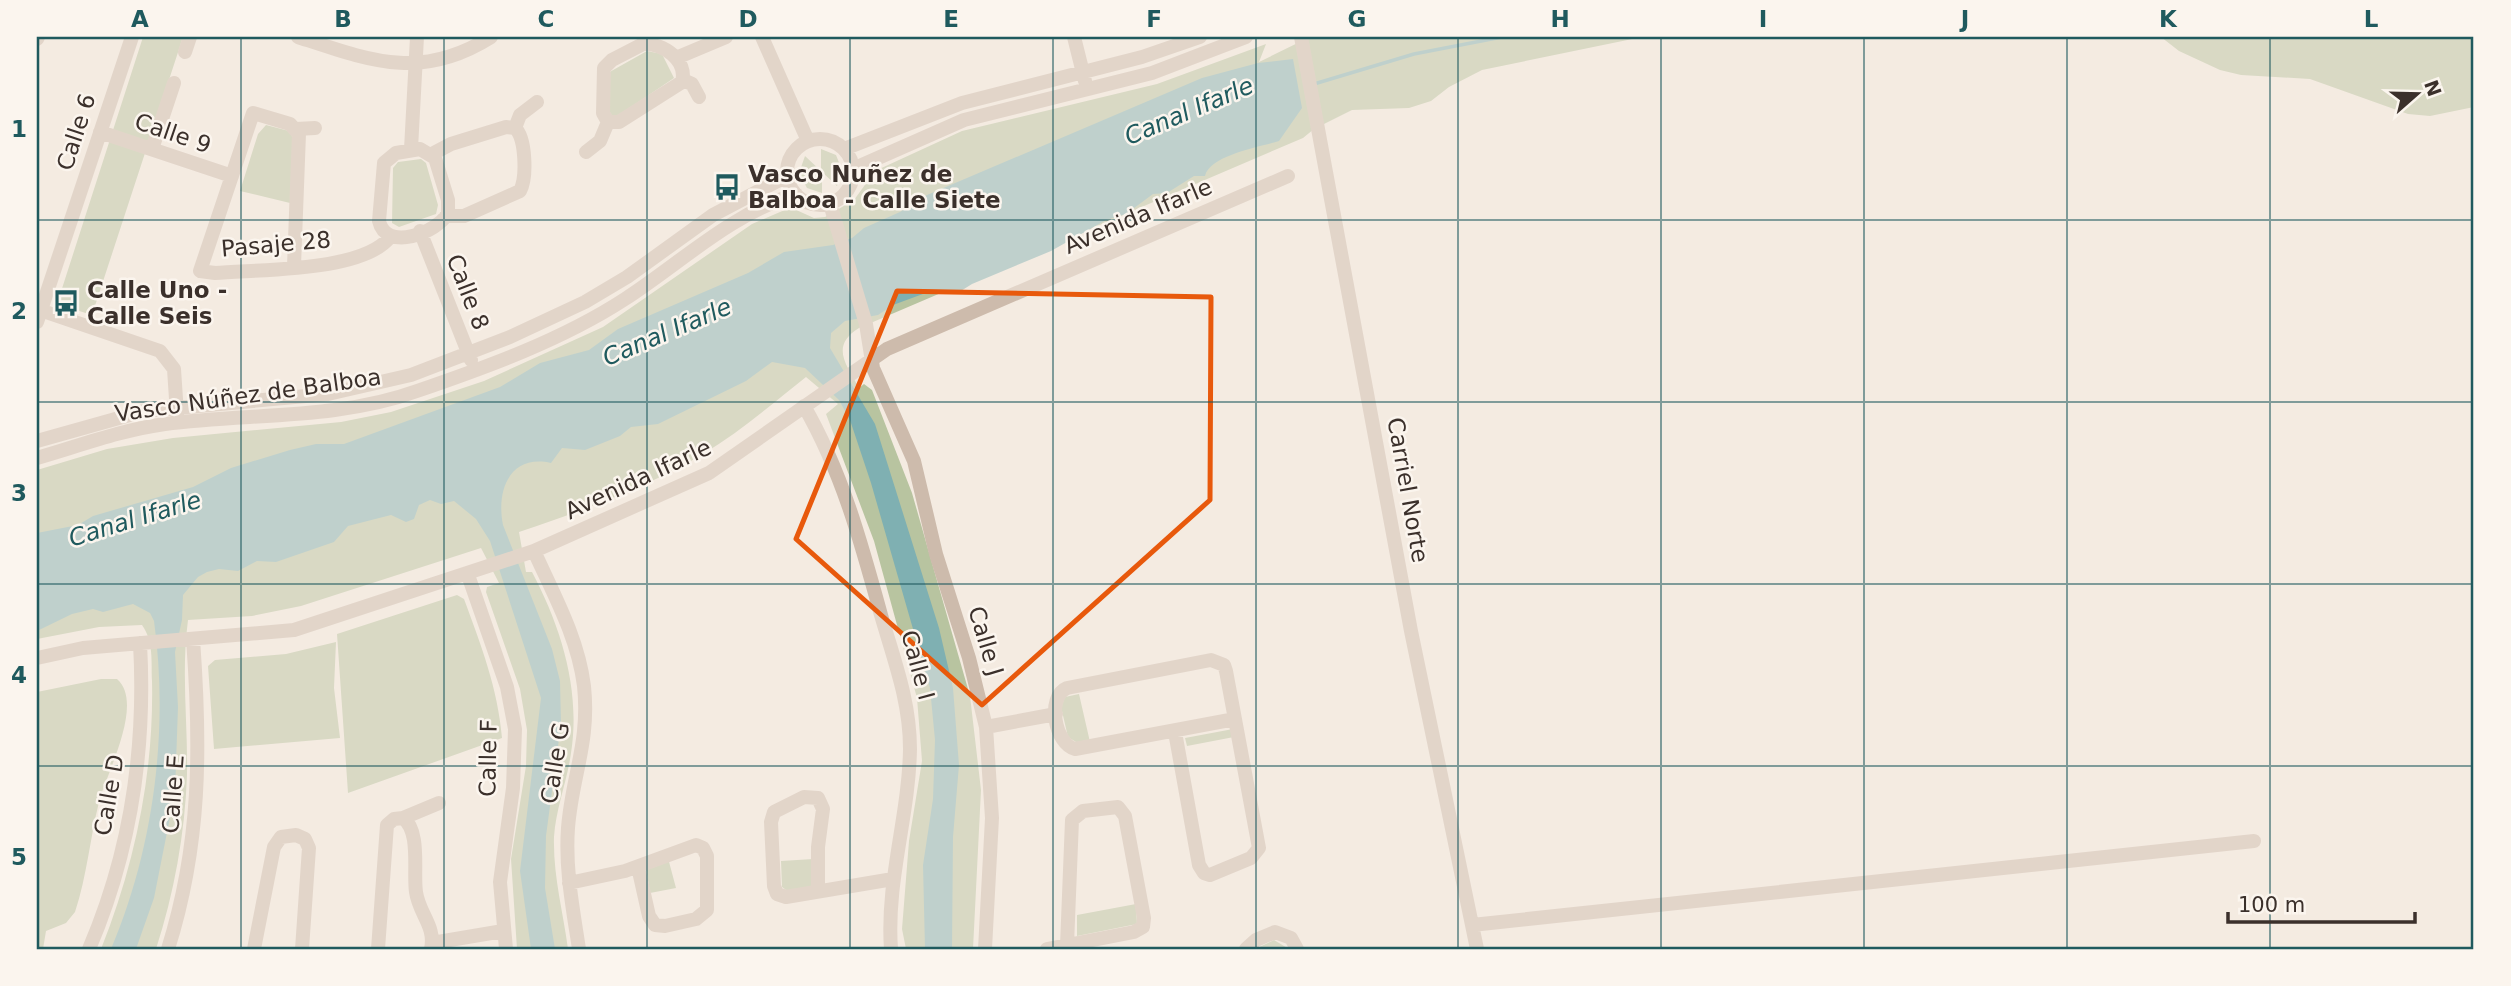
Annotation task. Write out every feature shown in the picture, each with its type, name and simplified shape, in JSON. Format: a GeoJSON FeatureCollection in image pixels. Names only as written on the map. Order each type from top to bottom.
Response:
{"type":"FeatureCollection","features":[{"type":"Feature","properties":{"kind":"street","name":"Calle 6"},"geometry":{"type":"LineString","coordinates":[[38,314],[132,37]]}},
{"type":"Feature","properties":{"kind":"street"},"geometry":{"type":"LineString","coordinates":[[185,52],[190,37]]}},
{"type":"Feature","properties":{"kind":"street"},"geometry":{"type":"LineString","coordinates":[[298,37],[372,60],[415,64],[456,56],[491,37]]}},
{"type":"Feature","properties":{"kind":"street"},"geometry":{"type":"LineString","coordinates":[[411,149],[416,37]]}},
{"type":"Feature","properties":{"kind":"street"},"geometry":{"type":"LineString","coordinates":[[676,58],[726,37]]}},
{"type":"Feature","properties":{"kind":"street"},"geometry":{"type":"LineString","coordinates":[[762,37],[808,141]]}},
{"type":"Feature","properties":{"kind":"street"},"geometry":{"type":"LineString","coordinates":[[1074,37],[1087,89]]}},
{"type":"Feature","properties":{"kind":"street"},"geometry":{"type":"LineString","coordinates":[[844,149],[962,103],[1151,55],[1200,37]]}},
{"type":"Feature","properties":{"kind":"street"},"geometry":{"type":"LineString","coordinates":[[853,169],[964,120],[1168,68],[1246,37]]}},
{"type":"Feature","properties":{"kind":"street","name":"Carriel Norte"},"geometry":{"type":"LineString","coordinates":[[1301,37],[1411,631],[1477,949]]}},
{"type":"Feature","properties":{"kind":"street"},"geometry":{"type":"LineString","coordinates":[[586,152],[600,141],[608,122],[604,113],[602,78],[607,64],[643,44],[661,47],[676,58],[683,79],[692,84],[699,97]]}},
{"type":"Feature","properties":{"kind":"street"},"geometry":{"type":"LineString","coordinates":[[608,122],[619,122],[683,79]]}},
{"type":"Feature","properties":{"kind":"street"},"geometry":{"type":"LineString","coordinates":[[152,149],[174,83]]}},
{"type":"Feature","properties":{"kind":"street"},"geometry":{"type":"LineString","coordinates":[[515,128],[520,115],[537,102]]}},
{"type":"Feature","properties":{"kind":"street","name":"Calle 9"},"geometry":{"type":"LineString","coordinates":[[200,271],[253,113],[290,124],[296,129]]}},
{"type":"Feature","properties":{"kind":"street"},"geometry":{"type":"LineString","coordinates":[[432,153],[449,204],[446,216],[440,223],[400,239],[390,237],[382,229],[379,220],[382,168],[391,155],[411,149],[432,153],[506,127],[515,128],[521,135],[522,188],[470,214],[446,216]]}},
{"type":"Feature","properties":{"kind":"street"},"geometry":{"type":"LineString","coordinates":[[294,266],[299,139],[296,129],[315,128]]}},
{"type":"Feature","properties":{"kind":"street","name":"Calle 9"},"geometry":{"type":"LineString","coordinates":[[100,132],[232,176]]}},
{"type":"Feature","properties":{"kind":"street"},"geometry":{"type":"LineString","coordinates":[[827,140],[844,149],[853,169],[848,191],[830,204],[814,205],[796,194],[787,176],[792,155],[808,141],[827,140]]}},
{"type":"Feature","properties":{"kind":"street","name":"Vasco Núñez de Balboa"},"geometry":{"type":"LineString","coordinates":[[37,441],[128,414],[177,406],[350,391],[390,382],[468,354],[592,298],[713,215],[787,176]]}},
{"type":"Feature","properties":{"kind":"street","name":"Avenida Ifarle"},"geometry":{"type":"LineString","coordinates":[[37,658],[74,649],[293,630],[529,553],[687,485],[734,457],[850,372],[902,341],[1288,176]]}},
{"type":"Feature","properties":{"kind":"street","name":"Vasco Núñez de Balboa"},"geometry":{"type":"LineString","coordinates":[[37,458],[126,432],[177,423],[367,405],[408,394],[474,369],[608,310],[719,230],[761,207],[796,194]]}},
{"type":"Feature","properties":{"kind":"street","name":"Calle J"},"geometry":{"type":"LineString","coordinates":[[830,204],[866,324],[871,358],[914,461],[936,554],[969,658],[986,727],[992,847],[985,949]]}},
{"type":"Feature","properties":{"kind":"street","name":"Calle 8"},"geometry":{"type":"LineString","coordinates":[[420,231],[474,369]]}},
{"type":"Feature","properties":{"kind":"street","name":"Pasaje 28"},"geometry":{"type":"LineString","coordinates":[[200,271],[215,273],[309,267],[356,258],[377,250],[390,237]]}},
{"type":"Feature","properties":{"kind":"street"},"geometry":{"type":"LineString","coordinates":[[38,314],[160,351],[174,369],[177,423]]}},
{"type":"Feature","properties":{"kind":"street","name":"Calle I"},"geometry":{"type":"LineString","coordinates":[[804,406],[830,454],[852,511],[906,703],[909,770],[893,878],[891,949]]}},
{"type":"Feature","properties":{"kind":"street","name":"Calle G"},"geometry":{"type":"LineString","coordinates":[[529,553],[573,640],[584,686],[584,748],[568,827],[569,883],[579,949]]}},
{"type":"Feature","properties":{"kind":"street","name":"Calle F"},"geometry":{"type":"LineString","coordinates":[[468,575],[507,687],[514,729],[513,788],[501,862],[506,949]]}},
{"type":"Feature","properties":{"kind":"street","name":"Calle E"},"geometry":{"type":"LineString","coordinates":[[168,949],[186,880],[196,805],[199,735],[189,640]]}},
{"type":"Feature","properties":{"kind":"street","name":"Calle D"},"geometry":{"type":"LineString","coordinates":[[89,949],[117,873],[134,801],[142,718],[143,643]]}},
{"type":"Feature","properties":{"kind":"street"},"geometry":{"type":"LineString","coordinates":[[1175,732],[1199,865],[1202,871],[1210,875],[1251,858],[1259,848],[1226,668],[1215,660],[1067,688],[1056,697],[1056,714],[1063,743],[1075,749],[1235,719]]}},
{"type":"Feature","properties":{"kind":"street"},"geometry":{"type":"LineString","coordinates":[[986,727],[1056,714]]}},
{"type":"Feature","properties":{"kind":"street"},"geometry":{"type":"LineString","coordinates":[[818,890],[818,847],[823,809],[818,799],[809,796],[779,807],[772,817],[775,892],[783,897],[893,878]]}},
{"type":"Feature","properties":{"kind":"street"},"geometry":{"type":"LineString","coordinates":[[378,949],[386,830],[390,821],[439,803]]}},
{"type":"Feature","properties":{"kind":"street"},"geometry":{"type":"LineString","coordinates":[[1047,949],[1134,932],[1143,927],[1144,918],[1125,816],[1118,807],[1083,811],[1072,820],[1067,945]]}},
{"type":"Feature","properties":{"kind":"street"},"geometry":{"type":"LineString","coordinates":[[403,818],[412,829],[416,894],[433,932],[432,946],[503,931]]}},
{"type":"Feature","properties":{"kind":"street"},"geometry":{"type":"LineString","coordinates":[[254,949],[274,847],[281,837],[296,835],[305,839],[309,849],[302,949]]}},
{"type":"Feature","properties":{"kind":"street"},"geometry":{"type":"LineString","coordinates":[[1472,925],[2254,841]]}},
{"type":"Feature","properties":{"kind":"street"},"geometry":{"type":"LineString","coordinates":[[569,883],[638,867],[688,846],[700,846],[707,856],[708,904],[705,914],[700,918],[665,926],[654,925],[649,916],[638,867]]}},
{"type":"Feature","properties":{"kind":"street"},"geometry":{"type":"LineString","coordinates":[[1246,949],[1256,940],[1275,932],[1291,938],[1297,949]]}},
{"type":"Feature","properties":{"kind":"highlighted area"},"geometry":{"type":"Polygon","coordinates":[[[897,291],[1211,297],[1210,500],[982,705],[796,539],[897,291]]]}},
{"type":"Feature","properties":{"kind":"green space"},"geometry":{"type":"Polygon","coordinates":[[[143,37],[183,37],[92,315],[57,304],[143,37]]]}},
{"type":"Feature","properties":{"kind":"green space"},"geometry":{"type":"Polygon","coordinates":[[[1310,37],[1642,37],[1482,70],[1449,87],[1431,101],[1409,108],[1352,110],[1314,129],[1303,138],[859,328],[850,335],[845,342],[843,356],[859,388],[864,384],[872,390],[912,493],[970,696],[981,790],[973,949],[906,949],[902,929],[909,841],[922,761],[917,698],[874,541],[826,414],[838,404],[806,377],[730,436],[659,478],[613,498],[519,532],[526,572],[532,572],[552,615],[571,683],[571,753],[554,837],[557,880],[568,949],[517,949],[511,859],[526,766],[527,730],[520,689],[486,592],[487,587],[499,583],[481,548],[301,606],[252,616],[188,620],[185,660],[186,797],[181,841],[168,907],[156,949],[101,949],[133,851],[146,784],[152,715],[151,652],[142,625],[99,627],[37,639],[37,470],[107,449],[173,438],[341,422],[391,412],[484,381],[603,327],[752,224],[787,209],[794,209],[814,218],[825,217],[854,200],[875,171],[962,131],[1157,84],[1266,44],[1259,62],[1310,37]]]}},
{"type":"Feature","properties":{"kind":"green space"},"geometry":{"type":"Polygon","coordinates":[[[2161,37],[2474,37],[2474,107],[2430,116],[2408,114],[2310,79],[2241,75],[2220,70],[2179,51],[2161,37]]]}},
{"type":"Feature","properties":{"kind":"green space"},"geometry":{"type":"Polygon","coordinates":[[[647,51],[662,54],[674,78],[615,118],[609,116],[606,74],[647,51]]]}},
{"type":"Feature","properties":{"kind":"green space"},"geometry":{"type":"Polygon","coordinates":[[[266,125],[289,131],[294,140],[290,203],[240,191],[258,134],[266,125]]]}},
{"type":"Feature","properties":{"kind":"green space"},"geometry":{"type":"Polygon","coordinates":[[[821,149],[836,155],[842,170],[837,186],[822,172],[822,193],[807,188],[799,173],[805,156],[821,171],[821,149]]]}},
{"type":"Feature","properties":{"kind":"green space"},"geometry":{"type":"Polygon","coordinates":[[[421,159],[426,163],[438,205],[436,214],[399,227],[392,223],[393,168],[398,162],[421,159]]]}},
{"type":"Feature","properties":{"kind":"green space"},"geometry":{"type":"Polygon","coordinates":[[[457,595],[464,599],[488,667],[502,738],[348,793],[337,634],[457,595]]]}},
{"type":"Feature","properties":{"kind":"green space"},"geometry":{"type":"Polygon","coordinates":[[[336,642],[334,688],[340,738],[214,749],[208,666],[215,660],[286,654],[336,642]]]}},
{"type":"Feature","properties":{"kind":"green space"},"geometry":{"type":"Polygon","coordinates":[[[101,679],[117,679],[125,690],[127,704],[121,739],[99,802],[75,912],[66,923],[46,931],[43,949],[37,949],[37,692],[101,679]]]}},
{"type":"Feature","properties":{"kind":"green space"},"geometry":{"type":"Polygon","coordinates":[[[1079,694],[1090,742],[1076,742],[1068,737],[1061,707],[1065,697],[1079,694]]]}},
{"type":"Feature","properties":{"kind":"green space"},"geometry":{"type":"Polygon","coordinates":[[[1233,729],[1234,737],[1187,746],[1185,738],[1233,729]]]}},
{"type":"Feature","properties":{"kind":"green space"},"geometry":{"type":"Polygon","coordinates":[[[668,858],[676,888],[650,893],[646,868],[668,858]]]}},
{"type":"Feature","properties":{"kind":"green space"},"geometry":{"type":"Polygon","coordinates":[[[813,859],[812,888],[789,892],[782,887],[781,861],[813,859]]]}},
{"type":"Feature","properties":{"kind":"green space"},"geometry":{"type":"Polygon","coordinates":[[[1136,904],[1137,924],[1077,936],[1077,915],[1136,904]]]}},
{"type":"Feature","properties":{"kind":"green space"},"geometry":{"type":"Polygon","coordinates":[[[1274,940],[1289,949],[1255,949],[1274,940]]]}},
{"type":"Feature","properties":{"kind":"water","name":"Canal Ifarle"},"geometry":{"type":"Polygon","coordinates":[[[1293,59],[1302,108],[1279,141],[1226,157],[1209,169],[1205,176],[1194,176],[1167,193],[1153,194],[1126,214],[1106,220],[1051,251],[972,284],[956,294],[931,291],[893,305],[878,315],[845,321],[831,333],[830,348],[875,424],[939,628],[953,688],[959,765],[953,837],[952,949],[925,949],[923,865],[933,799],[935,740],[930,688],[871,483],[850,420],[839,400],[805,368],[772,362],[746,381],[658,424],[631,427],[620,436],[585,450],[562,448],[551,463],[525,464],[516,469],[504,488],[501,512],[503,525],[552,649],[560,681],[561,724],[546,836],[545,888],[555,949],[531,949],[520,871],[541,698],[490,541],[476,519],[454,501],[441,504],[430,500],[419,505],[414,519],[406,522],[391,515],[348,526],[334,542],[276,562],[257,561],[238,571],[219,569],[207,572],[198,577],[183,595],[182,620],[175,652],[178,707],[175,792],[154,898],[136,949],[111,949],[138,870],[154,788],[160,704],[154,621],[150,613],[133,604],[103,612],[93,609],[72,614],[37,631],[37,533],[78,525],[93,516],[193,487],[231,468],[290,450],[316,444],[344,444],[500,387],[540,363],[589,350],[618,329],[748,273],[784,252],[833,245],[852,238],[864,228],[900,212],[927,195],[1202,78],[1258,63],[1293,59]]]}},
{"type":"Feature","properties":{"kind":"waterway"},"geometry":{"type":"LineString","coordinates":[[1314,84],[1414,54],[1502,37]]}},
{"type":"Feature","properties":{"kind":"place","name":"Vasco Nuñez de Balboa - Calle Siete"},"geometry":{"type":"Point","coordinates":[727,187]}},
{"type":"Feature","properties":{"kind":"place","name":"Calle Uno - Calle Seis"},"geometry":{"type":"Point","coordinates":[66,303]}}]}
